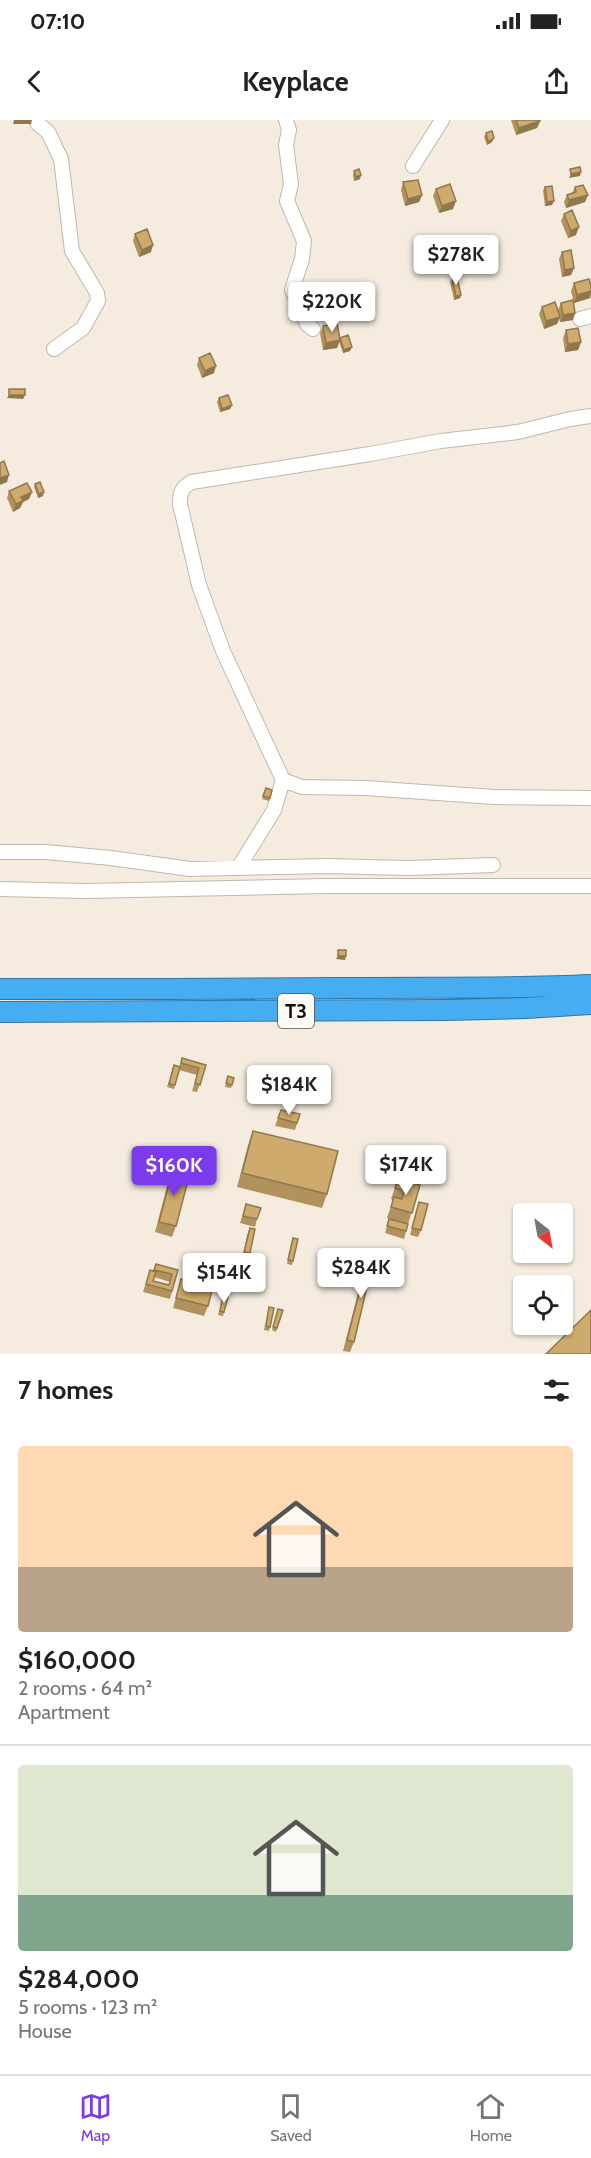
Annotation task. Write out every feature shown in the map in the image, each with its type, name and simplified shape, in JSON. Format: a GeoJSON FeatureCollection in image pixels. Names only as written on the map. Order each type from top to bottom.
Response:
{"type":"FeatureCollection","features":[{"type":"Feature","properties":{"kind":"highway","name":"T3"},"geometry":{"type":"LineString","coordinates":[[0,989],[481,989],[591,985]]}},
{"type":"Feature","properties":{"kind":"highway","name":"T3"},"geometry":{"type":"LineString","coordinates":[[0,1012],[446,1010],[591,1004]]}},
{"type":"Feature","properties":{"kind":"street"},"geometry":{"type":"LineString","coordinates":[[37,120],[37,123],[48,132],[61,159],[72,251],[97,293],[98,302],[83,328],[54,349]]}},
{"type":"Feature","properties":{"kind":"street"},"geometry":{"type":"LineString","coordinates":[[286,120],[289,130],[286,145],[291,184],[287,201],[304,241],[302,259],[292,290],[307,324],[314,329]]}},
{"type":"Feature","properties":{"kind":"street"},"geometry":{"type":"LineString","coordinates":[[413,166],[442,120]]}},
{"type":"Feature","properties":{"kind":"street"},"geometry":{"type":"LineString","coordinates":[[239,867],[274,810],[283,780],[223,651],[199,585],[180,504],[180,493],[183,487],[192,482],[370,454],[406,446],[518,432],[591,416]]}},
{"type":"Feature","properties":{"kind":"street"},"geometry":{"type":"LineString","coordinates":[[283,780],[302,787],[366,788],[494,797],[591,798]]}},
{"type":"Feature","properties":{"kind":"street"},"geometry":{"type":"LineString","coordinates":[[0,852],[45,852],[190,869],[327,866],[409,868],[493,865]]}},
{"type":"Feature","properties":{"kind":"street"},"geometry":{"type":"LineString","coordinates":[[0,889],[84,891],[326,886],[591,886]]}},
{"type":"Feature","properties":{"kind":"building"},"geometry":{"type":"Polygon","coordinates":[[[516,120],[540,120],[540,121],[519,128],[516,120]]]}},
{"type":"Feature","properties":{"kind":"building"},"geometry":{"type":"Polygon","coordinates":[[[492,131],[494,138],[488,142],[486,133],[492,131]]]}},
{"type":"Feature","properties":{"kind":"building"},"geometry":{"type":"Polygon","coordinates":[[[580,167],[581,172],[571,174],[570,169],[580,167]]]}},
{"type":"Feature","properties":{"kind":"building"},"geometry":{"type":"Polygon","coordinates":[[[359,169],[361,175],[356,177],[354,171],[359,169]]]}},
{"type":"Feature","properties":{"kind":"building"},"geometry":{"type":"Polygon","coordinates":[[[418,180],[422,195],[408,199],[403,182],[418,180]]]}},
{"type":"Feature","properties":{"kind":"building"},"geometry":{"type":"Polygon","coordinates":[[[450,184],[456,201],[442,206],[436,189],[450,184]]]}},
{"type":"Feature","properties":{"kind":"building"},"geometry":{"type":"Polygon","coordinates":[[[583,185],[588,195],[569,200],[567,195],[576,192],[575,187],[583,185]]]}},
{"type":"Feature","properties":{"kind":"building"},"geometry":{"type":"Polygon","coordinates":[[[552,186],[554,201],[547,202],[545,187],[552,186]]]}},
{"type":"Feature","properties":{"kind":"building"},"geometry":{"type":"Polygon","coordinates":[[[572,210],[579,227],[571,231],[564,214],[572,210]]]}},
{"type":"Feature","properties":{"kind":"building"},"geometry":{"type":"Polygon","coordinates":[[[147,229],[153,245],[142,250],[135,234],[147,229]]]}},
{"type":"Feature","properties":{"kind":"building"},"geometry":{"type":"Polygon","coordinates":[[[571,250],[574,268],[565,270],[562,252],[571,250]]]}},
{"type":"Feature","properties":{"kind":"building"},"geometry":{"type":"Polygon","coordinates":[[[457,277],[461,295],[456,296],[452,278],[457,277]]]}},
{"type":"Feature","properties":{"kind":"building"},"geometry":{"type":"Polygon","coordinates":[[[589,279],[591,291],[577,295],[574,283],[589,279]]]}},
{"type":"Feature","properties":{"kind":"building"},"geometry":{"type":"Polygon","coordinates":[[[573,300],[575,313],[563,315],[561,303],[573,300]]]}},
{"type":"Feature","properties":{"kind":"building"},"geometry":{"type":"Polygon","coordinates":[[[555,302],[560,317],[546,321],[542,307],[555,302]]]}},
{"type":"Feature","properties":{"kind":"building"},"geometry":{"type":"Polygon","coordinates":[[[337,323],[340,340],[326,343],[323,326],[337,323]]]}},
{"type":"Feature","properties":{"kind":"building"},"geometry":{"type":"Polygon","coordinates":[[[578,328],[581,342],[568,344],[566,330],[578,328]]]}},
{"type":"Feature","properties":{"kind":"building"},"geometry":{"type":"Polygon","coordinates":[[[348,335],[352,347],[344,350],[340,338],[348,335]]]}},
{"type":"Feature","properties":{"kind":"building"},"geometry":{"type":"Polygon","coordinates":[[[210,353],[216,366],[205,371],[199,358],[210,353]]]}},
{"type":"Feature","properties":{"kind":"building"},"geometry":{"type":"Polygon","coordinates":[[[9,389],[25,389],[25,395],[9,395],[9,389]]]}},
{"type":"Feature","properties":{"kind":"building"},"geometry":{"type":"Polygon","coordinates":[[[228,395],[232,405],[222,409],[219,398],[228,395]]]}},
{"type":"Feature","properties":{"kind":"building"},"geometry":{"type":"Polygon","coordinates":[[[4,461],[9,475],[0,478],[0,463],[4,461]]]}},
{"type":"Feature","properties":{"kind":"building"},"geometry":{"type":"Polygon","coordinates":[[[40,482],[44,492],[39,494],[35,484],[40,482]]]}},
{"type":"Feature","properties":{"kind":"building"},"geometry":{"type":"Polygon","coordinates":[[[27,483],[32,492],[21,497],[23,501],[16,504],[9,491],[27,483]]]}},
{"type":"Feature","properties":{"kind":"building"},"geometry":{"type":"Polygon","coordinates":[[[266,788],[272,790],[270,798],[263,796],[266,788]]]}},
{"type":"Feature","properties":{"kind":"building"},"geometry":{"type":"Polygon","coordinates":[[[338,950],[346,950],[346,956],[338,956],[338,950]]]}},
{"type":"Feature","properties":{"kind":"building"},"geometry":{"type":"Polygon","coordinates":[[[182,1058],[206,1065],[200,1085],[195,1083],[199,1068],[181,1063],[182,1058]]]}},
{"type":"Feature","properties":{"kind":"building"},"geometry":{"type":"Polygon","coordinates":[[[174,1065],[180,1067],[175,1085],[169,1084],[174,1065]]]}},
{"type":"Feature","properties":{"kind":"building"},"geometry":{"type":"Polygon","coordinates":[[[228,1076],[234,1078],[232,1085],[226,1083],[228,1076]]]}},
{"type":"Feature","properties":{"kind":"building"},"geometry":{"type":"Polygon","coordinates":[[[281,1110],[300,1114],[297,1123],[278,1118],[281,1110]]]}},
{"type":"Feature","properties":{"kind":"building"},"geometry":{"type":"Polygon","coordinates":[[[253,1131],[338,1151],[327,1194],[242,1173],[253,1131]]]}},
{"type":"Feature","properties":{"kind":"building"},"geometry":{"type":"Polygon","coordinates":[[[173,1168],[190,1173],[176,1226],[159,1222],[173,1168]]]}},
{"type":"Feature","properties":{"kind":"building"},"geometry":{"type":"Polygon","coordinates":[[[398,1179],[420,1185],[412,1213],[391,1207],[394,1197],[402,1199],[404,1191],[395,1188],[398,1179]]]}},
{"type":"Feature","properties":{"kind":"building"},"geometry":{"type":"Polygon","coordinates":[[[419,1202],[428,1204],[421,1230],[412,1228],[419,1202]]]}},
{"type":"Feature","properties":{"kind":"building"},"geometry":{"type":"Polygon","coordinates":[[[246,1204],[261,1208],[257,1219],[243,1216],[246,1204]]]}},
{"type":"Feature","properties":{"kind":"building"},"geometry":{"type":"Polygon","coordinates":[[[389,1219],[408,1224],[406,1231],[387,1226],[389,1219]]]}},
{"type":"Feature","properties":{"kind":"building"},"geometry":{"type":"Polygon","coordinates":[[[250,1228],[255,1229],[250,1253],[244,1252],[250,1228]]]}},
{"type":"Feature","properties":{"kind":"building"},"geometry":{"type":"Polygon","coordinates":[[[293,1238],[298,1239],[293,1261],[288,1260],[293,1238]]]}},
{"type":"Feature","properties":{"kind":"building"},"geometry":{"type":"Polygon","coordinates":[[[370,1251],[375,1253],[354,1342],[347,1340],[370,1251]]]}},
{"type":"Feature","properties":{"kind":"building"},"geometry":{"type":"Polygon","coordinates":[[[156,1264],[178,1270],[172,1291],[146,1284],[150,1270],[156,1272],[153,1281],[169,1285],[172,1274],[154,1270],[156,1264]]]}},
{"type":"Feature","properties":{"kind":"building"},"geometry":{"type":"Polygon","coordinates":[[[181,1279],[213,1286],[208,1306],[176,1298],[181,1279]]]}},
{"type":"Feature","properties":{"kind":"building"},"geometry":{"type":"Polygon","coordinates":[[[223,1296],[228,1297],[224,1312],[220,1311],[223,1296]]]}},
{"type":"Feature","properties":{"kind":"building"},"geometry":{"type":"Polygon","coordinates":[[[269,1307],[274,1308],[270,1327],[266,1326],[269,1307]]]}},
{"type":"Feature","properties":{"kind":"building"},"geometry":{"type":"Polygon","coordinates":[[[278,1309],[283,1310],[277,1328],[273,1327],[278,1309]]]}},
{"type":"Feature","properties":{"kind":"building"},"geometry":{"type":"Polygon","coordinates":[[[591,1310],[591,1354],[546,1354],[565,1335],[573,1335],[573,1328],[591,1310]]]}}]}
